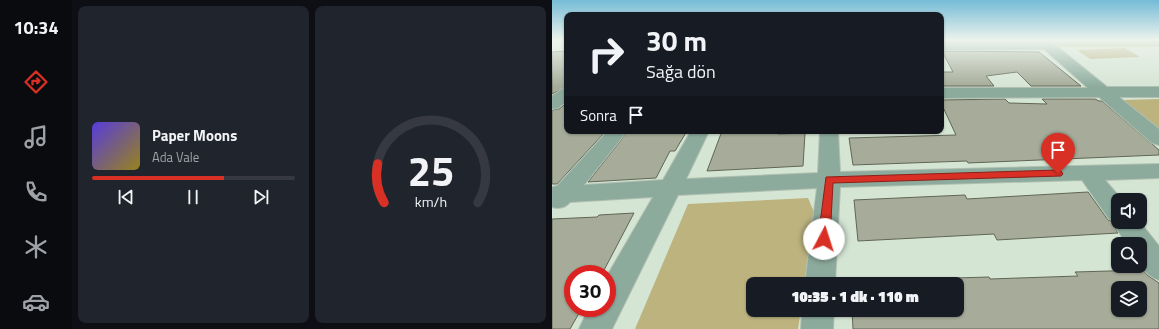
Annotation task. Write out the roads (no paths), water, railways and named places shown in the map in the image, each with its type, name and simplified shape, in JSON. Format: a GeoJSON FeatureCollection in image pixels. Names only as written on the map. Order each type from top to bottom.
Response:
{"type":"FeatureCollection","features":[{"type":"Feature","properties":{"kind":"street"},"geometry":{"type":"LineString","coordinates":[[1058,55],[1159,139]]}},
{"type":"Feature","properties":{"kind":"street"},"geometry":{"type":"LineString","coordinates":[[944,93],[1159,92]]}},
{"type":"Feature","properties":{"kind":"street"},"geometry":{"type":"LineString","coordinates":[[552,104],[564,95]]}},
{"type":"Feature","properties":{"kind":"street"},"geometry":{"type":"LineString","coordinates":[[556,199],[615,134]]}},
{"type":"Feature","properties":{"kind":"street"},"geometry":{"type":"LineString","coordinates":[[616,290],[698,134]]}},
{"type":"Feature","properties":{"kind":"street"},"geometry":{"type":"LineString","coordinates":[[821,277],[829,180],[829,134]]}},
{"type":"Feature","properties":{"kind":"street"},"geometry":{"type":"LineString","coordinates":[[556,199],[670,187],[829,180],[1159,171]]}},
{"type":"Feature","properties":{"kind":"street"},"geometry":{"type":"LineString","coordinates":[[1088,173],[1111,203]]}},
{"type":"Feature","properties":{"kind":"street"},"geometry":{"type":"LineString","coordinates":[[1130,229],[1159,267]]}},
{"type":"Feature","properties":{"kind":"street"},"geometry":{"type":"LineString","coordinates":[[595,329],[602,317]]}},
{"type":"Feature","properties":{"kind":"street"},"geometry":{"type":"LineString","coordinates":[[817,329],[818,317]]}}]}
